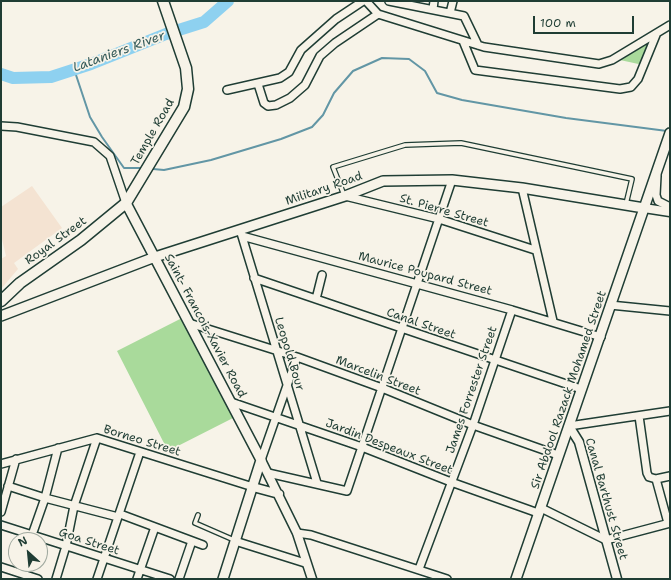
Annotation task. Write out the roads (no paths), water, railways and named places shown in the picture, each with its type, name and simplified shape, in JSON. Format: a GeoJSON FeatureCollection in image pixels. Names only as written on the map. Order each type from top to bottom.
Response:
{"type":"FeatureCollection","features":[{"type":"Feature","properties":{"kind":"main road","name":"Temple Road"},"geometry":{"type":"LineString","coordinates":[[126,203],[184,107],[188,90],[186,68],[183,56],[163,1]]}},
{"type":"Feature","properties":{"kind":"main road","name":"Sir Abdool Razack Mohamed Street"},"geometry":{"type":"LineString","coordinates":[[516,579],[558,455],[601,337],[610,305],[669,134]]}},
{"type":"Feature","properties":{"kind":"main road","name":"Military Road"},"geometry":{"type":"LineString","coordinates":[[1,316],[155,257],[241,233],[383,181],[452,180],[522,188],[644,208]]}},
{"type":"Feature","properties":{"kind":"main road","name":"Saint- Francois-Xavier Road"},"geometry":{"type":"LineString","coordinates":[[126,203],[261,460]]}},
{"type":"Feature","properties":{"kind":"main road","name":"Royal Street"},"geometry":{"type":"LineString","coordinates":[[1,301],[20,283],[81,240],[126,203]]}},
{"type":"Feature","properties":{"kind":"main road"},"geometry":{"type":"LineString","coordinates":[[223,579],[261,460]]}},
{"type":"Feature","properties":{"kind":"street"},"geometry":{"type":"LineString","coordinates":[[227,90],[280,78],[289,72],[301,50],[336,19],[365,1],[378,14],[463,41],[478,45],[598,64],[612,60],[670,25]]}},
{"type":"Feature","properties":{"kind":"street"},"geometry":{"type":"LineString","coordinates":[[389,1],[464,16],[478,45]]}},
{"type":"Feature","properties":{"kind":"street"},"geometry":{"type":"LineString","coordinates":[[433,9],[434,1]]}},
{"type":"Feature","properties":{"kind":"street"},"geometry":{"type":"LineString","coordinates":[[450,13],[453,1]]}},
{"type":"Feature","properties":{"kind":"street"},"geometry":{"type":"LineString","coordinates":[[258,84],[264,103],[268,106],[276,105],[290,98],[305,85],[320,56],[335,43],[378,14]]}},
{"type":"Feature","properties":{"kind":"street"},"geometry":{"type":"LineString","coordinates":[[463,41],[475,70],[620,89],[631,87],[638,79],[656,34]]}},
{"type":"Feature","properties":{"kind":"street"},"geometry":{"type":"LineString","coordinates":[[1,126],[17,127],[94,142],[110,156],[126,203]]}},
{"type":"Feature","properties":{"kind":"street"},"geometry":{"type":"LineString","coordinates":[[656,170],[656,195],[658,201],[670,207]]}},
{"type":"Feature","properties":{"kind":"street"},"geometry":{"type":"LineString","coordinates":[[268,473],[347,491],[403,329],[452,180]]}},
{"type":"Feature","properties":{"kind":"street"},"geometry":{"type":"LineString","coordinates":[[522,188],[552,321]]}},
{"type":"Feature","properties":{"kind":"street","name":"St. Pierre Street"},"geometry":{"type":"LineString","coordinates":[[345,196],[440,219],[535,250]]}},
{"type":"Feature","properties":{"kind":"street","name":"Military Road"},"geometry":{"type":"LineString","coordinates":[[644,208],[670,212]]}},
{"type":"Feature","properties":{"kind":"street","name":"Leopold Bour"},"geometry":{"type":"LineString","coordinates":[[241,233],[317,484]]}},
{"type":"Feature","properties":{"kind":"street","name":"Maurice Poupard Street"},"geometry":{"type":"LineString","coordinates":[[241,233],[552,321],[601,337]]}},
{"type":"Feature","properties":{"kind":"street"},"geometry":{"type":"LineString","coordinates":[[316,299],[322,275]]}},
{"type":"Feature","properties":{"kind":"street","name":"Canal Street"},"geometry":{"type":"LineString","coordinates":[[254,278],[582,389]]}},
{"type":"Feature","properties":{"kind":"street"},"geometry":{"type":"LineString","coordinates":[[610,305],[670,311]]}},
{"type":"Feature","properties":{"kind":"street","name":"James Forrester Street"},"geometry":{"type":"LineString","coordinates":[[419,569],[473,425],[512,310]]}},
{"type":"Feature","properties":{"kind":"street","name":"Marcelin Street"},"geometry":{"type":"LineString","coordinates":[[189,323],[298,357],[382,388],[473,425],[558,455]]}},
{"type":"Feature","properties":{"kind":"street"},"geometry":{"type":"LineString","coordinates":[[298,357],[287,384],[261,460],[297,533],[305,563],[312,579]]}},
{"type":"Feature","properties":{"kind":"street","name":"Jardin Despeaux Street"},"geometry":{"type":"LineString","coordinates":[[231,402],[299,424],[451,482],[539,510],[606,540]]}},
{"type":"Feature","properties":{"kind":"street"},"geometry":{"type":"LineString","coordinates":[[569,426],[670,411]]}},
{"type":"Feature","properties":{"kind":"street"},"geometry":{"type":"LineString","coordinates":[[639,416],[647,473],[649,477],[656,479],[670,476]]}},
{"type":"Feature","properties":{"kind":"street","name":"Canal Barthust Street"},"geometry":{"type":"LineString","coordinates":[[569,426],[579,442],[617,579]]}},
{"type":"Feature","properties":{"kind":"street"},"geometry":{"type":"LineString","coordinates":[[56,579],[66,546],[74,506],[96,438]]}},
{"type":"Feature","properties":{"kind":"street","name":"Borneo Street"},"geometry":{"type":"LineString","coordinates":[[1,464],[96,438],[253,487]]}},
{"type":"Feature","properties":{"kind":"street"},"geometry":{"type":"LineString","coordinates":[[33,532],[45,498],[58,448]]}},
{"type":"Feature","properties":{"kind":"street"},"geometry":{"type":"LineString","coordinates":[[97,579],[140,452]]}},
{"type":"Feature","properties":{"kind":"street"},"geometry":{"type":"LineString","coordinates":[[1,512],[16,459]]}},
{"type":"Feature","properties":{"kind":"street"},"geometry":{"type":"LineString","coordinates":[[606,540],[669,523],[656,479]]}},
{"type":"Feature","properties":{"kind":"street"},"geometry":{"type":"LineString","coordinates":[[8,486],[74,506],[119,515],[203,545]]}},
{"type":"Feature","properties":{"kind":"street"},"geometry":{"type":"LineString","coordinates":[[253,487],[279,494]]}},
{"type":"Feature","properties":{"kind":"street","name":"Goa Street"},"geometry":{"type":"LineString","coordinates":[[1,525],[23,532]]}},
{"type":"Feature","properties":{"kind":"street"},"geometry":{"type":"LineString","coordinates":[[137,579],[155,527]]}},
{"type":"Feature","properties":{"kind":"street"},"geometry":{"type":"LineString","coordinates":[[297,533],[310,535],[447,579]]}},
{"type":"Feature","properties":{"kind":"street","name":"Goa Street"},"geometry":{"type":"LineString","coordinates":[[48,540],[170,579]]}},
{"type":"Feature","properties":{"kind":"street"},"geometry":{"type":"LineString","coordinates":[[179,579],[192,541]]}},
{"type":"Feature","properties":{"kind":"street"},"geometry":{"type":"LineString","coordinates":[[235,541],[305,563]]}},
{"type":"Feature","properties":{"kind":"street"},"geometry":{"type":"LineString","coordinates":[[1,567],[38,579]]}},
{"type":"Feature","properties":{"kind":"lane"},"geometry":{"type":"LineString","coordinates":[[345,196],[334,167],[405,145],[461,143],[632,179],[626,204]]}},
{"type":"Feature","properties":{"kind":"lane"},"geometry":{"type":"LineString","coordinates":[[198,515],[195,523],[235,541]]}},
{"type":"Feature","properties":{"kind":"waterway","name":"Lataniers River"},"geometry":{"type":"LineString","coordinates":[[1,74],[13,78],[51,77],[91,64],[166,34],[204,22],[228,1]]}},
{"type":"Feature","properties":{"kind":"waterway"},"geometry":{"type":"LineString","coordinates":[[153,169],[164,170],[211,160],[281,139],[312,127],[323,115],[334,93],[353,71],[382,58],[409,59],[425,71],[437,93],[462,100],[566,118],[667,131]]}},
{"type":"Feature","properties":{"kind":"waterway"},"geometry":{"type":"LineString","coordinates":[[74,69],[90,117],[102,137],[124,168],[140,168]]}}]}
